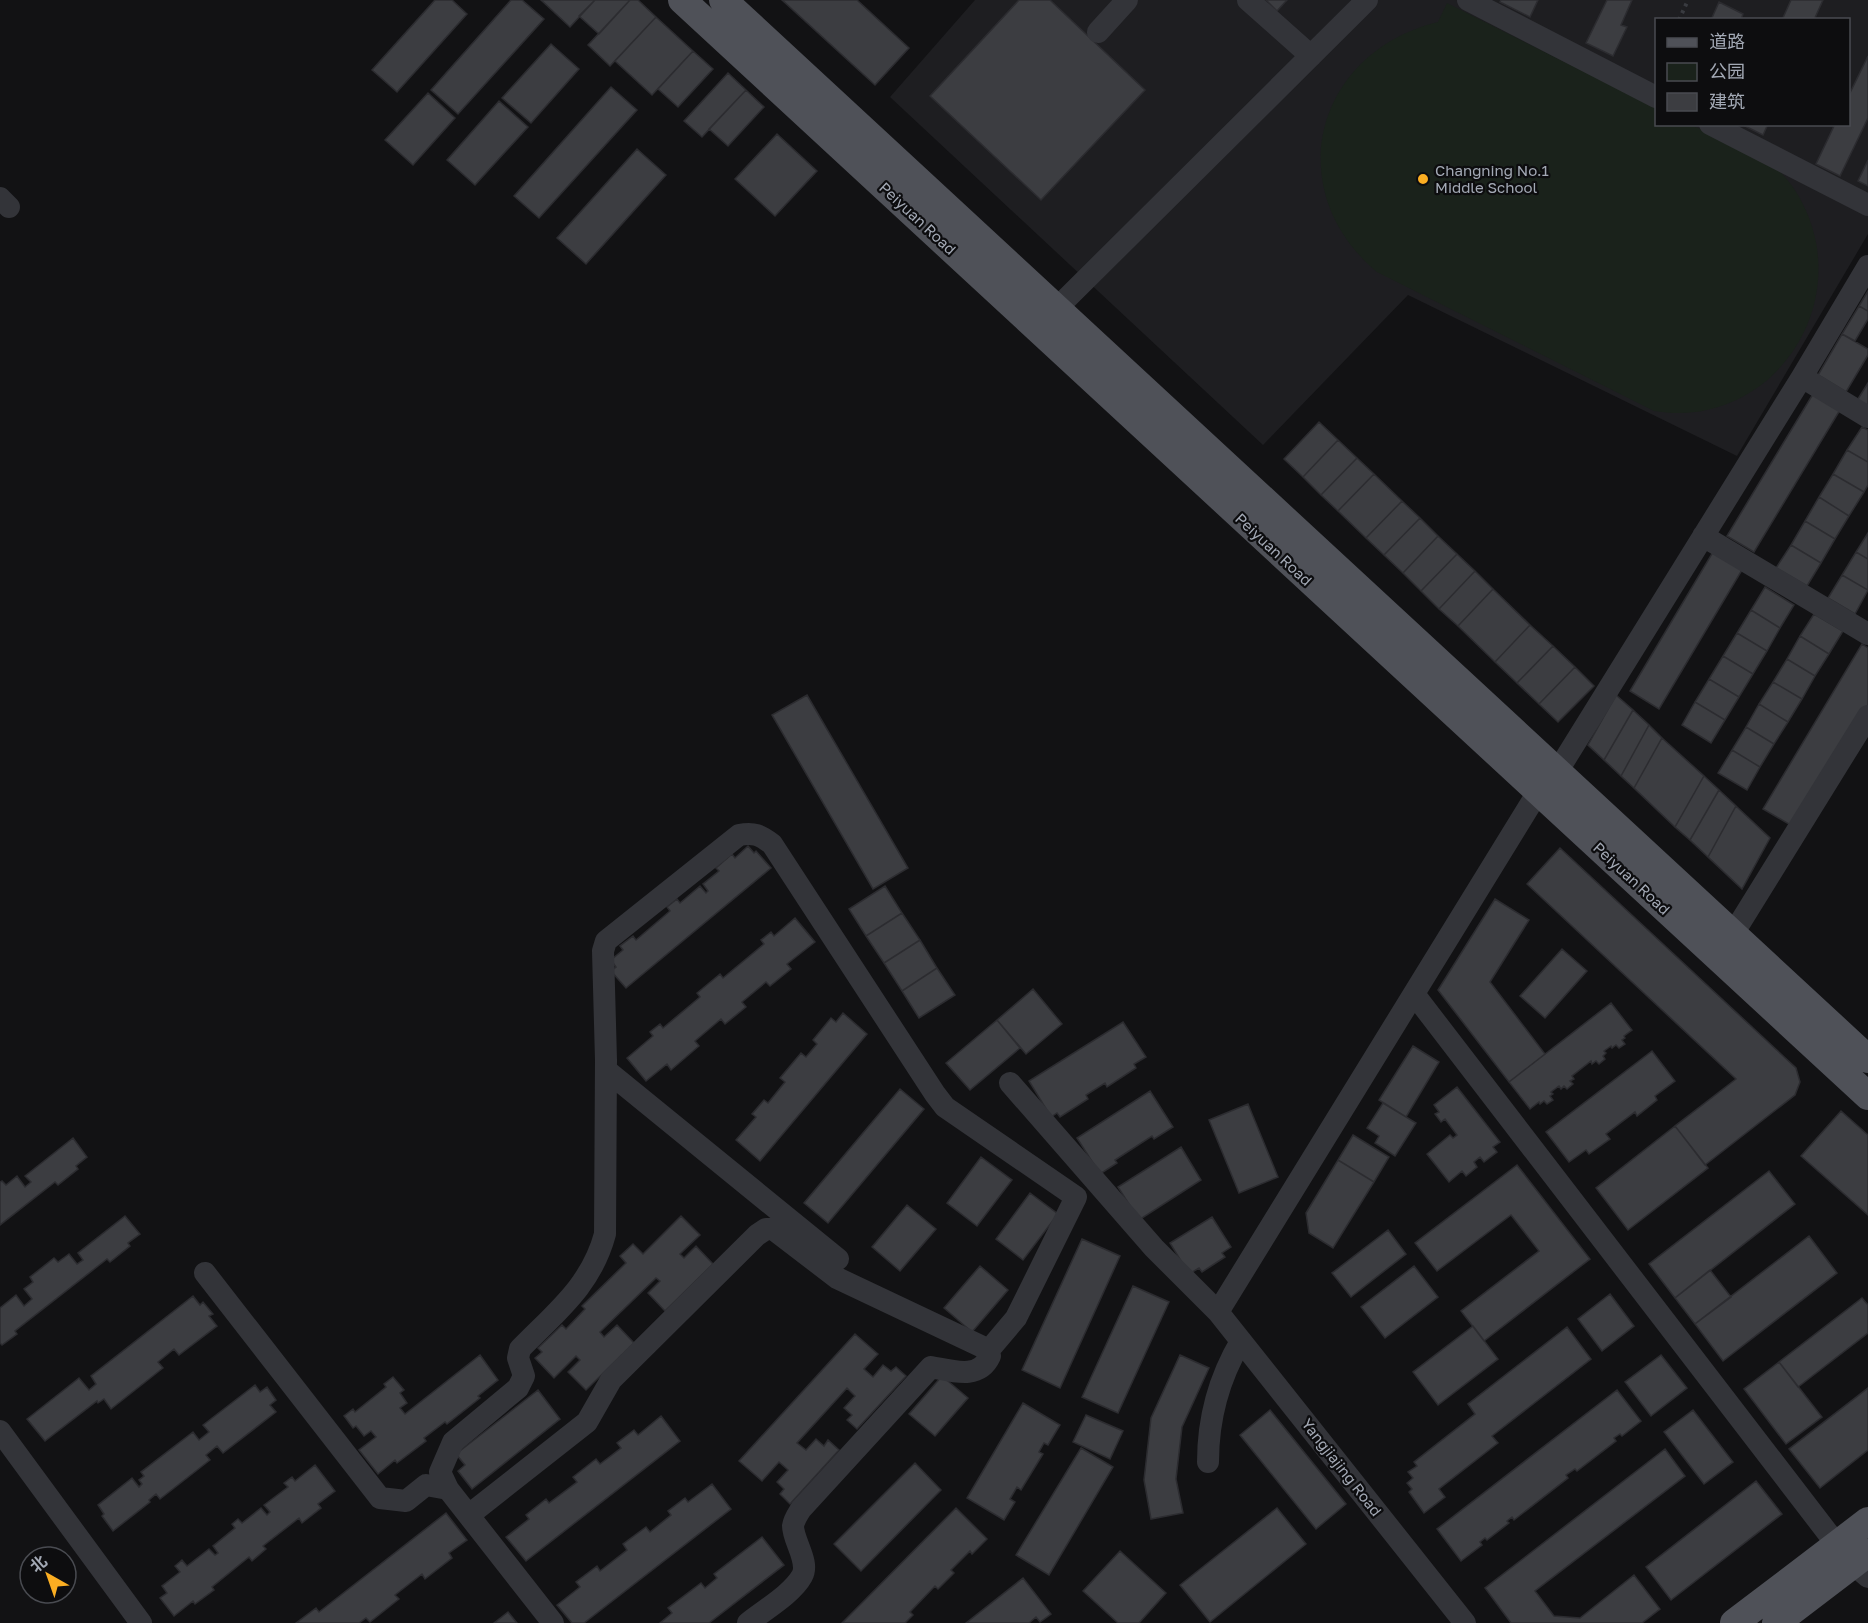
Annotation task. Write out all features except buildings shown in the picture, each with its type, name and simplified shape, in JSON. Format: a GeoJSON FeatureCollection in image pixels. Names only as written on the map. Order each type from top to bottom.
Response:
{"type":"FeatureCollection","features":[{"type":"Feature","properties":{"kind":"main road","name":"Peiyuan Road"},"geometry":{"type":"LineString","coordinates":[[682,0],[1548,782],[1733,934],[1868,1059]]}},
{"type":"Feature","properties":{"kind":"main road","name":"Peiyuan Road"},"geometry":{"type":"LineString","coordinates":[[723,0],[1056,309],[1548,782],[1868,1096]]}},
{"type":"Feature","properties":{"kind":"main road"},"geometry":{"type":"LineString","coordinates":[[1776,1623],[1856,1560],[1868,1521]]}},
{"type":"Feature","properties":{"kind":"main road"},"geometry":{"type":"LineString","coordinates":[[1734,1623],[1856,1560]]}},
{"type":"Feature","properties":{"kind":"street"},"geometry":{"type":"LineString","coordinates":[[1098,32],[1127,0]]}},
{"type":"Feature","properties":{"kind":"street"},"geometry":{"type":"LineString","coordinates":[[1248,0],[1311,56]]}},
{"type":"Feature","properties":{"kind":"street"},"geometry":{"type":"LineString","coordinates":[[1056,309],[1368,0]]}},
{"type":"Feature","properties":{"kind":"street"},"geometry":{"type":"LineString","coordinates":[[1468,0],[1655,96]]}},
{"type":"Feature","properties":{"kind":"street"},"geometry":{"type":"LineString","coordinates":[[1714,126],[1868,205]]}},
{"type":"Feature","properties":{"kind":"street"},"geometry":{"type":"LineString","coordinates":[[1218,1312],[1414,994],[1703,536],[1868,266]]}},
{"type":"Feature","properties":{"kind":"street"},"geometry":{"type":"LineString","coordinates":[[1802,376],[1868,417]]}},
{"type":"Feature","properties":{"kind":"street"},"geometry":{"type":"LineString","coordinates":[[1703,536],[1868,634]]}},
{"type":"Feature","properties":{"kind":"street"},"geometry":{"type":"LineString","coordinates":[[1733,934],[1868,716]]}},
{"type":"Feature","properties":{"kind":"street"},"geometry":{"type":"LineString","coordinates":[[553,1623],[448,1489],[440,1472],[453,1442],[518,1388],[524,1376],[518,1358],[520,1349],[580,1287],[594,1266],[601,1249],[605,1234],[606,1070],[603,951],[606,941],[739,835],[749,833],[760,835],[772,844],[945,1107],[1076,1197],[1016,1318],[989,1350],[990,1356],[987,1363],[973,1372],[931,1367],[801,1509],[793,1527],[804,1565],[804,1574],[793,1588],[748,1623]]}},
{"type":"Feature","properties":{"kind":"street"},"geometry":{"type":"LineString","coordinates":[[1414,994],[1856,1560]]}},
{"type":"Feature","properties":{"kind":"street"},"geometry":{"type":"LineString","coordinates":[[606,1070],[857,1275],[857,1281],[852,1285]]}},
{"type":"Feature","properties":{"kind":"street","name":"Yangjiajing Road"},"geometry":{"type":"LineString","coordinates":[[1010,1083],[1154,1248],[1218,1312],[1465,1623]]}},
{"type":"Feature","properties":{"kind":"street"},"geometry":{"type":"LineString","coordinates":[[469,1515],[587,1422],[611,1380],[757,1235],[766,1229],[773,1229],[779,1233],[837,1278],[989,1350]]}},
{"type":"Feature","properties":{"kind":"street"},"geometry":{"type":"LineString","coordinates":[[205,1273],[380,1498],[406,1501],[426,1485],[448,1489]]}},
{"type":"Feature","properties":{"kind":"street"},"geometry":{"type":"LineString","coordinates":[[1208,1462],[1208,1431],[1220,1385],[1241,1341]]}},
{"type":"Feature","properties":{"kind":"street"},"geometry":{"type":"LineString","coordinates":[[0,1431],[141,1623]]}},
{"type":"Feature","properties":{"kind":"path"},"geometry":{"type":"LineString","coordinates":[[1680,18],[1688,0]]}},
{"type":"Feature","properties":{"kind":"shaded area","name":"Changning No.1 Middle School"},"geometry":{"type":"Polygon","coordinates":[[[975,0],[1868,0],[1868,234],[1737,456],[1408,295],[1263,445],[890,97],[975,0]]]}},
{"type":"Feature","properties":{"kind":"green space"},"geometry":{"type":"Polygon","coordinates":[[[1447,3],[1655,107],[1655,126],[1694,127],[1768,163],[1785,177],[1803,203],[1811,223],[1816,242],[1818,272],[1815,301],[1806,328],[1792,353],[1773,374],[1751,392],[1724,405],[1690,413],[1654,411],[1377,272],[1346,239],[1328,203],[1321,165],[1325,128],[1339,93],[1363,62],[1396,38],[1438,22],[1447,3]]]}},
{"type":"Feature","properties":{"kind":"place","name":"Changning No.1 Middle School"},"geometry":{"type":"Point","coordinates":[1423,179]}}]}
